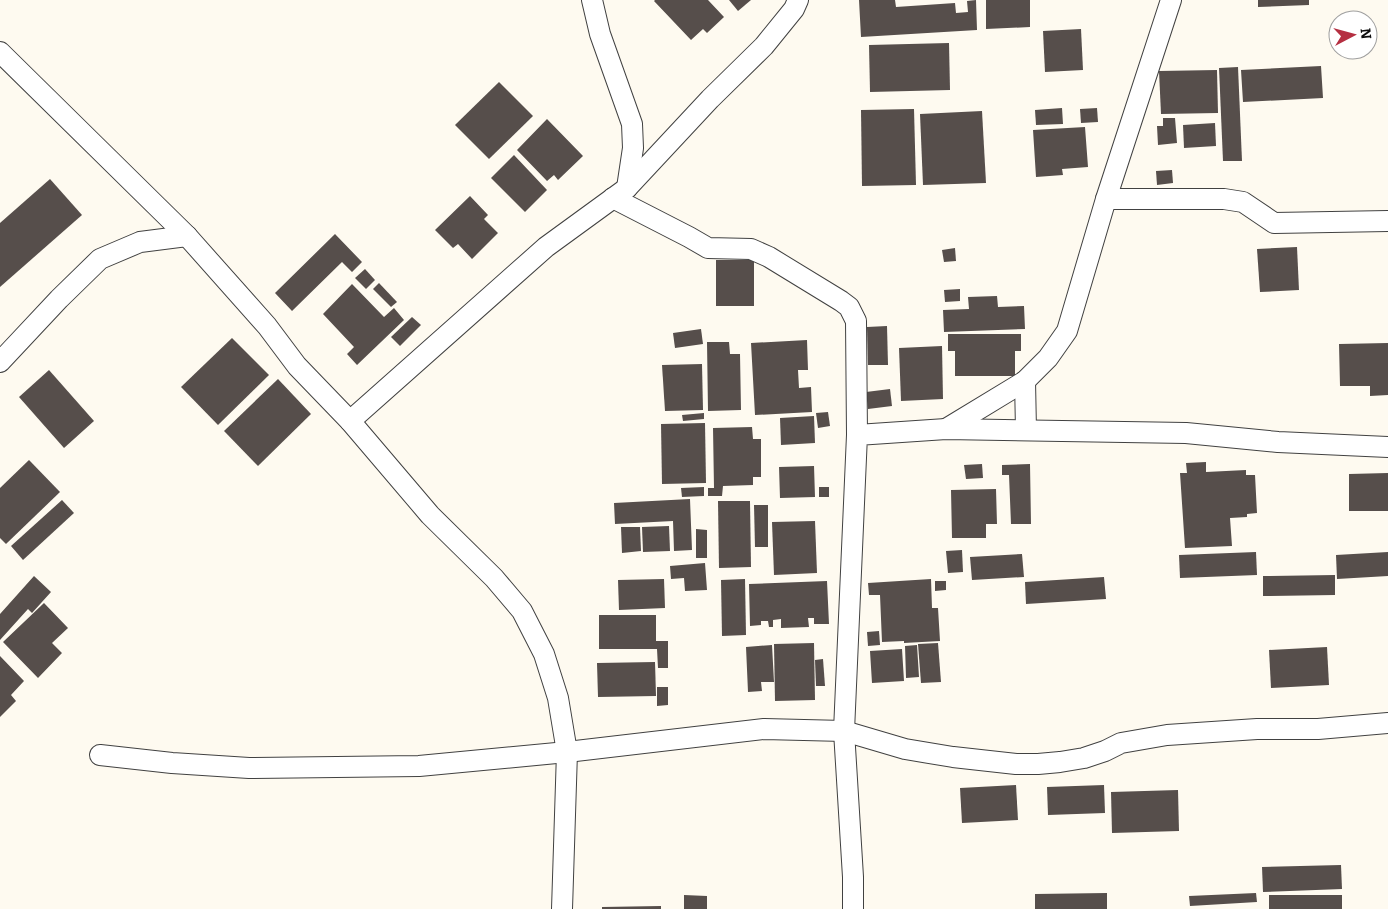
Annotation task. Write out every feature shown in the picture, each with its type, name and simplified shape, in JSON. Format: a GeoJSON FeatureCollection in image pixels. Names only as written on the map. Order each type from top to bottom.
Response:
{"type":"FeatureCollection","features":[{"type":"Feature","properties":{"kind":"street"},"geometry":{"type":"LineString","coordinates":[[592,0],[600,34],[632,124],[634,148],[620,193]]}},
{"type":"Feature","properties":{"kind":"street"},"geometry":{"type":"LineString","coordinates":[[350,421],[546,248],[620,193],[764,46],[794,9],[798,0]]}},
{"type":"Feature","properties":{"kind":"street"},"geometry":{"type":"LineString","coordinates":[[946,429],[1025,381],[1048,358],[1067,331],[1106,199],[1171,0]]}},
{"type":"Feature","properties":{"kind":"street"},"geometry":{"type":"LineString","coordinates":[[0,52],[187,236],[267,326],[297,366],[350,421],[430,515],[494,578],[522,611],[544,654],[558,698],[567,752],[562,909]]}},
{"type":"Feature","properties":{"kind":"street"},"geometry":{"type":"LineString","coordinates":[[620,193],[708,248],[751,250],[769,257],[849,307],[856,321],[857,435],[844,731],[853,877],[853,909]]}},
{"type":"Feature","properties":{"kind":"street"},"geometry":{"type":"LineString","coordinates":[[1106,199],[1224,199],[1243,202],[1274,223],[1318,224],[1388,221]]}},
{"type":"Feature","properties":{"kind":"street"},"geometry":{"type":"LineString","coordinates":[[0,362],[100,259],[140,242],[187,236]]}},
{"type":"Feature","properties":{"kind":"street"},"geometry":{"type":"LineString","coordinates":[[1025,381],[1026,430]]}},
{"type":"Feature","properties":{"kind":"street"},"geometry":{"type":"LineString","coordinates":[[857,435],[946,429],[1186,433],[1278,442],[1388,447]]}},
{"type":"Feature","properties":{"kind":"street"},"geometry":{"type":"LineString","coordinates":[[100,755],[172,763],[249,768],[420,766],[567,752],[764,729],[844,731],[905,748],[953,757],[1030,764],[1084,758],[1121,743],[1167,735],[1257,729],[1318,729],[1388,723]]}},
{"type":"Feature","properties":{"kind":"building"},"geometry":{"type":"Polygon","coordinates":[[[655,0],[708,0],[724,17],[707,33],[703,29],[691,40],[655,0]]]}},
{"type":"Feature","properties":{"kind":"building"},"geometry":{"type":"Polygon","coordinates":[[[729,0],[751,0],[738,11],[729,0]]]}},
{"type":"Feature","properties":{"kind":"building"},"geometry":{"type":"Polygon","coordinates":[[[859,0],[895,0],[896,7],[955,3],[956,13],[968,12],[967,1],[976,0],[977,30],[861,37],[859,0]]]}},
{"type":"Feature","properties":{"kind":"building"},"geometry":{"type":"Polygon","coordinates":[[[986,0],[1030,0],[1030,27],[986,29],[986,0]]]}},
{"type":"Feature","properties":{"kind":"building"},"geometry":{"type":"Polygon","coordinates":[[[1258,0],[1309,0],[1309,5],[1258,7],[1258,0]]]}},
{"type":"Feature","properties":{"kind":"building"},"geometry":{"type":"Polygon","coordinates":[[[1081,29],[1083,70],[1045,72],[1043,31],[1081,29]]]}},
{"type":"Feature","properties":{"kind":"building"},"geometry":{"type":"Polygon","coordinates":[[[949,43],[950,90],[870,92],[869,45],[949,43]]]}},
{"type":"Feature","properties":{"kind":"building"},"geometry":{"type":"Polygon","coordinates":[[[1321,66],[1323,98],[1243,102],[1241,70],[1321,66]]]}},
{"type":"Feature","properties":{"kind":"building"},"geometry":{"type":"Polygon","coordinates":[[[1238,67],[1242,161],[1223,161],[1219,68],[1238,67]]]}},
{"type":"Feature","properties":{"kind":"building"},"geometry":{"type":"Polygon","coordinates":[[[1217,70],[1218,113],[1161,114],[1159,71],[1217,70]]]}},
{"type":"Feature","properties":{"kind":"building"},"geometry":{"type":"Polygon","coordinates":[[[499,82],[533,116],[489,159],[455,125],[499,82]]]}},
{"type":"Feature","properties":{"kind":"building"},"geometry":{"type":"Polygon","coordinates":[[[1062,108],[1063,124],[1036,125],[1035,110],[1062,108]]]}},
{"type":"Feature","properties":{"kind":"building"},"geometry":{"type":"Polygon","coordinates":[[[1097,108],[1098,122],[1081,123],[1080,109],[1097,108]]]}},
{"type":"Feature","properties":{"kind":"building"},"geometry":{"type":"Polygon","coordinates":[[[914,109],[916,185],[862,186],[861,110],[914,109]]]}},
{"type":"Feature","properties":{"kind":"building"},"geometry":{"type":"Polygon","coordinates":[[[982,111],[986,183],[923,185],[920,114],[982,111]]]}},
{"type":"Feature","properties":{"kind":"building"},"geometry":{"type":"Polygon","coordinates":[[[1163,118],[1175,118],[1177,143],[1158,145],[1157,126],[1163,126],[1163,118]]]}},
{"type":"Feature","properties":{"kind":"building"},"geometry":{"type":"Polygon","coordinates":[[[547,119],[583,156],[558,180],[554,175],[547,181],[517,150],[547,119]]]}},
{"type":"Feature","properties":{"kind":"building"},"geometry":{"type":"Polygon","coordinates":[[[1215,123],[1216,146],[1184,148],[1183,125],[1215,123]]]}},
{"type":"Feature","properties":{"kind":"building"},"geometry":{"type":"Polygon","coordinates":[[[1085,127],[1088,167],[1062,169],[1063,175],[1036,177],[1033,130],[1085,127]]]}},
{"type":"Feature","properties":{"kind":"building"},"geometry":{"type":"Polygon","coordinates":[[[514,155],[547,190],[525,212],[491,178],[514,155]]]}},
{"type":"Feature","properties":{"kind":"building"},"geometry":{"type":"Polygon","coordinates":[[[1172,170],[1173,183],[1157,185],[1156,171],[1172,170]]]}},
{"type":"Feature","properties":{"kind":"building"},"geometry":{"type":"Polygon","coordinates":[[[50,179],[82,215],[0,287],[0,223],[50,179]]]}},
{"type":"Feature","properties":{"kind":"building"},"geometry":{"type":"Polygon","coordinates":[[[470,196],[488,215],[484,219],[498,233],[472,259],[458,244],[453,248],[435,230],[470,196]]]}},
{"type":"Feature","properties":{"kind":"building"},"geometry":{"type":"Polygon","coordinates":[[[335,234],[362,262],[352,272],[342,262],[292,311],[275,293],[335,234]]]}},
{"type":"Feature","properties":{"kind":"building"},"geometry":{"type":"Polygon","coordinates":[[[1297,247],[1299,290],[1260,292],[1257,249],[1297,247]]]}},
{"type":"Feature","properties":{"kind":"building"},"geometry":{"type":"Polygon","coordinates":[[[955,248],[956,261],[944,262],[942,250],[955,248]]]}},
{"type":"Feature","properties":{"kind":"building"},"geometry":{"type":"Polygon","coordinates":[[[716,260],[754,260],[754,306],[716,306],[716,260]]]}},
{"type":"Feature","properties":{"kind":"building"},"geometry":{"type":"Polygon","coordinates":[[[365,269],[375,280],[366,289],[355,278],[365,269]]]}},
{"type":"Feature","properties":{"kind":"building"},"geometry":{"type":"Polygon","coordinates":[[[379,283],[397,302],[391,307],[373,289],[379,283]]]}},
{"type":"Feature","properties":{"kind":"building"},"geometry":{"type":"Polygon","coordinates":[[[352,284],[384,317],[394,308],[404,320],[357,365],[347,354],[354,347],[323,314],[352,284]]]}},
{"type":"Feature","properties":{"kind":"building"},"geometry":{"type":"Polygon","coordinates":[[[960,289],[960,301],[945,302],[944,290],[960,289]]]}},
{"type":"Feature","properties":{"kind":"building"},"geometry":{"type":"Polygon","coordinates":[[[997,296],[998,307],[1024,306],[1025,329],[944,332],[943,310],[969,309],[968,297],[997,296]]]}},
{"type":"Feature","properties":{"kind":"building"},"geometry":{"type":"Polygon","coordinates":[[[412,317],[421,325],[400,346],[391,337],[412,317]]]}},
{"type":"Feature","properties":{"kind":"building"},"geometry":{"type":"Polygon","coordinates":[[[887,326],[888,365],[868,365],[867,327],[887,326]]]}},
{"type":"Feature","properties":{"kind":"building"},"geometry":{"type":"Polygon","coordinates":[[[701,329],[703,344],[675,348],[673,333],[701,329]]]}},
{"type":"Feature","properties":{"kind":"building"},"geometry":{"type":"Polygon","coordinates":[[[948,334],[1021,334],[1021,351],[1015,351],[1015,376],[955,376],[955,351],[948,351],[948,334]]]}},
{"type":"Feature","properties":{"kind":"building"},"geometry":{"type":"Polygon","coordinates":[[[232,338],[269,375],[218,425],[181,387],[232,338]]]}},
{"type":"Feature","properties":{"kind":"building"},"geometry":{"type":"Polygon","coordinates":[[[807,340],[808,370],[798,370],[799,388],[811,387],[812,412],[755,415],[751,343],[807,340]]]}},
{"type":"Feature","properties":{"kind":"building"},"geometry":{"type":"Polygon","coordinates":[[[707,342],[729,342],[730,354],[740,354],[741,410],[708,411],[707,342]]]}},
{"type":"Feature","properties":{"kind":"building"},"geometry":{"type":"Polygon","coordinates":[[[1388,343],[1388,395],[1370,396],[1370,386],[1340,386],[1339,344],[1388,343]]]}},
{"type":"Feature","properties":{"kind":"building"},"geometry":{"type":"Polygon","coordinates":[[[942,346],[943,399],[901,401],[899,348],[942,346]]]}},
{"type":"Feature","properties":{"kind":"building"},"geometry":{"type":"Polygon","coordinates":[[[702,364],[703,410],[665,411],[662,365],[702,364]]]}},
{"type":"Feature","properties":{"kind":"building"},"geometry":{"type":"Polygon","coordinates":[[[49,370],[94,421],[64,448],[19,397],[49,370]]]}},
{"type":"Feature","properties":{"kind":"building"},"geometry":{"type":"Polygon","coordinates":[[[278,379],[311,414],[258,466],[224,431],[278,379]]]}},
{"type":"Feature","properties":{"kind":"building"},"geometry":{"type":"Polygon","coordinates":[[[890,389],[892,406],[868,409],[866,392],[890,389]]]}},
{"type":"Feature","properties":{"kind":"building"},"geometry":{"type":"Polygon","coordinates":[[[828,412],[830,426],[818,428],[816,413],[828,412]]]}},
{"type":"Feature","properties":{"kind":"building"},"geometry":{"type":"Polygon","coordinates":[[[704,413],[704,419],[683,421],[682,415],[704,413]]]}},
{"type":"Feature","properties":{"kind":"building"},"geometry":{"type":"Polygon","coordinates":[[[814,416],[815,443],[781,445],[780,418],[814,416]]]}},
{"type":"Feature","properties":{"kind":"building"},"geometry":{"type":"Polygon","coordinates":[[[705,423],[706,483],[662,484],[661,424],[705,423]]]}},
{"type":"Feature","properties":{"kind":"building"},"geometry":{"type":"Polygon","coordinates":[[[752,427],[753,439],[761,439],[761,477],[753,477],[753,485],[723,486],[722,496],[708,496],[708,488],[714,488],[713,428],[752,427]]]}},
{"type":"Feature","properties":{"kind":"building"},"geometry":{"type":"Polygon","coordinates":[[[29,460],[60,492],[6,544],[0,538],[0,488],[29,460]]]}},
{"type":"Feature","properties":{"kind":"building"},"geometry":{"type":"Polygon","coordinates":[[[1206,462],[1206,472],[1246,470],[1246,475],[1255,475],[1257,513],[1247,514],[1247,517],[1230,518],[1232,546],[1185,548],[1180,473],[1187,473],[1186,463],[1206,462]]]}},
{"type":"Feature","properties":{"kind":"building"},"geometry":{"type":"Polygon","coordinates":[[[982,464],[983,478],[966,479],[964,465],[982,464]]]}},
{"type":"Feature","properties":{"kind":"building"},"geometry":{"type":"Polygon","coordinates":[[[1030,464],[1031,524],[1011,524],[1009,475],[1002,475],[1002,465],[1030,464]]]}},
{"type":"Feature","properties":{"kind":"building"},"geometry":{"type":"Polygon","coordinates":[[[814,466],[815,497],[780,498],[779,467],[814,466]]]}},
{"type":"Feature","properties":{"kind":"building"},"geometry":{"type":"Polygon","coordinates":[[[1388,473],[1388,511],[1349,511],[1349,474],[1388,473]]]}},
{"type":"Feature","properties":{"kind":"building"},"geometry":{"type":"Polygon","coordinates":[[[704,487],[704,496],[682,497],[681,488],[704,487]]]}},
{"type":"Feature","properties":{"kind":"building"},"geometry":{"type":"Polygon","coordinates":[[[819,487],[829,487],[829,497],[819,497],[819,487]]]}},
{"type":"Feature","properties":{"kind":"building"},"geometry":{"type":"Polygon","coordinates":[[[996,489],[997,524],[986,524],[986,538],[952,538],[951,490],[996,489]]]}},
{"type":"Feature","properties":{"kind":"building"},"geometry":{"type":"Polygon","coordinates":[[[690,499],[692,550],[674,551],[673,521],[615,524],[614,503],[690,499]]]}},
{"type":"Feature","properties":{"kind":"building"},"geometry":{"type":"Polygon","coordinates":[[[62,500],[74,513],[23,560],[11,546],[62,500]]]}},
{"type":"Feature","properties":{"kind":"building"},"geometry":{"type":"Polygon","coordinates":[[[718,501],[750,501],[751,567],[719,568],[718,501]]]}},
{"type":"Feature","properties":{"kind":"building"},"geometry":{"type":"Polygon","coordinates":[[[754,505],[768,505],[768,547],[755,547],[754,505]]]}},
{"type":"Feature","properties":{"kind":"building"},"geometry":{"type":"Polygon","coordinates":[[[815,521],[817,573],[774,575],[772,522],[815,521]]]}},
{"type":"Feature","properties":{"kind":"building"},"geometry":{"type":"Polygon","coordinates":[[[669,526],[670,551],[643,552],[642,527],[669,526]]]}},
{"type":"Feature","properties":{"kind":"building"},"geometry":{"type":"Polygon","coordinates":[[[621,527],[640,527],[641,551],[622,553],[621,527]]]}},
{"type":"Feature","properties":{"kind":"building"},"geometry":{"type":"Polygon","coordinates":[[[696,529],[707,530],[707,558],[696,558],[696,529]]]}},
{"type":"Feature","properties":{"kind":"building"},"geometry":{"type":"Polygon","coordinates":[[[962,550],[963,572],[948,573],[946,551],[962,550]]]}},
{"type":"Feature","properties":{"kind":"building"},"geometry":{"type":"Polygon","coordinates":[[[1256,552],[1257,575],[1180,578],[1179,555],[1256,552]]]}},
{"type":"Feature","properties":{"kind":"building"},"geometry":{"type":"Polygon","coordinates":[[[1388,552],[1388,576],[1337,579],[1336,555],[1388,552]]]}},
{"type":"Feature","properties":{"kind":"building"},"geometry":{"type":"Polygon","coordinates":[[[1022,554],[1024,577],[972,580],[970,557],[1022,554]]]}},
{"type":"Feature","properties":{"kind":"building"},"geometry":{"type":"Polygon","coordinates":[[[705,563],[707,590],[685,591],[684,578],[671,579],[670,566],[705,563]]]}},
{"type":"Feature","properties":{"kind":"building"},"geometry":{"type":"Polygon","coordinates":[[[1335,575],[1335,595],[1263,596],[1263,576],[1335,575]]]}},
{"type":"Feature","properties":{"kind":"building"},"geometry":{"type":"Polygon","coordinates":[[[34,576],[51,592],[32,613],[28,609],[0,640],[0,614],[34,576]]]}},
{"type":"Feature","properties":{"kind":"building"},"geometry":{"type":"Polygon","coordinates":[[[1104,577],[1106,599],[1026,604],[1025,582],[1104,577]]]}},
{"type":"Feature","properties":{"kind":"building"},"geometry":{"type":"Polygon","coordinates":[[[664,579],[665,608],[619,610],[618,580],[664,579]]]}},
{"type":"Feature","properties":{"kind":"building"},"geometry":{"type":"Polygon","coordinates":[[[745,579],[746,635],[722,636],[721,580],[745,579]]]}},
{"type":"Feature","properties":{"kind":"building"},"geometry":{"type":"Polygon","coordinates":[[[931,579],[932,608],[938,608],[940,641],[882,642],[880,595],[869,595],[868,583],[931,579]]]}},
{"type":"Feature","properties":{"kind":"building"},"geometry":{"type":"Polygon","coordinates":[[[827,581],[829,624],[814,624],[814,618],[808,618],[809,627],[781,628],[781,619],[773,620],[773,627],[769,627],[768,621],[761,621],[761,625],[750,626],[749,584],[827,581]]]}},
{"type":"Feature","properties":{"kind":"building"},"geometry":{"type":"Polygon","coordinates":[[[935,581],[946,581],[946,590],[935,591],[935,581]]]}},
{"type":"Feature","properties":{"kind":"building"},"geometry":{"type":"Polygon","coordinates":[[[44,603],[68,628],[52,643],[62,653],[38,678],[3,642],[44,603]]]}},
{"type":"Feature","properties":{"kind":"building"},"geometry":{"type":"Polygon","coordinates":[[[599,615],[656,615],[656,641],[668,641],[668,668],[658,668],[657,649],[599,649],[599,615]]]}},
{"type":"Feature","properties":{"kind":"building"},"geometry":{"type":"Polygon","coordinates":[[[879,631],[880,645],[868,646],[867,632],[879,631]]]}},
{"type":"Feature","properties":{"kind":"building"},"geometry":{"type":"Polygon","coordinates":[[[814,643],[815,700],[775,701],[774,644],[814,643]]]}},
{"type":"Feature","properties":{"kind":"building"},"geometry":{"type":"Polygon","coordinates":[[[938,643],[941,682],[921,683],[918,644],[938,643]]]}},
{"type":"Feature","properties":{"kind":"building"},"geometry":{"type":"Polygon","coordinates":[[[772,645],[774,682],[761,682],[762,691],[748,692],[746,647],[772,645]]]}},
{"type":"Feature","properties":{"kind":"building"},"geometry":{"type":"Polygon","coordinates":[[[917,645],[919,677],[906,678],[905,646],[917,645]]]}},
{"type":"Feature","properties":{"kind":"building"},"geometry":{"type":"Polygon","coordinates":[[[1327,647],[1329,685],[1271,688],[1269,650],[1327,647]]]}},
{"type":"Feature","properties":{"kind":"building"},"geometry":{"type":"Polygon","coordinates":[[[902,649],[904,681],[872,683],[870,651],[902,649]]]}},
{"type":"Feature","properties":{"kind":"building"},"geometry":{"type":"Polygon","coordinates":[[[0,656],[24,681],[11,695],[16,701],[0,717],[0,656]]]}},
{"type":"Feature","properties":{"kind":"building"},"geometry":{"type":"Polygon","coordinates":[[[823,659],[825,686],[816,686],[815,660],[823,659]]]}},
{"type":"Feature","properties":{"kind":"building"},"geometry":{"type":"Polygon","coordinates":[[[655,662],[656,696],[598,697],[597,663],[655,662]]]}},
{"type":"Feature","properties":{"kind":"building"},"geometry":{"type":"Polygon","coordinates":[[[657,687],[668,687],[668,705],[657,706],[657,687]]]}},
{"type":"Feature","properties":{"kind":"building"},"geometry":{"type":"Polygon","coordinates":[[[1016,785],[1018,820],[962,823],[960,788],[1016,785]]]}},
{"type":"Feature","properties":{"kind":"building"},"geometry":{"type":"Polygon","coordinates":[[[1104,785],[1105,813],[1048,815],[1047,787],[1104,785]]]}},
{"type":"Feature","properties":{"kind":"building"},"geometry":{"type":"Polygon","coordinates":[[[1178,790],[1179,831],[1112,833],[1111,792],[1178,790]]]}},
{"type":"Feature","properties":{"kind":"building"},"geometry":{"type":"Polygon","coordinates":[[[1341,865],[1342,889],[1263,892],[1262,867],[1341,865]]]}},
{"type":"Feature","properties":{"kind":"building"},"geometry":{"type":"Polygon","coordinates":[[[1107,893],[1107,909],[1035,909],[1035,894],[1107,893]]]}},
{"type":"Feature","properties":{"kind":"building"},"geometry":{"type":"Polygon","coordinates":[[[1256,893],[1257,902],[1190,906],[1189,896],[1256,893]]]}},
{"type":"Feature","properties":{"kind":"building"},"geometry":{"type":"Polygon","coordinates":[[[684,895],[707,896],[707,909],[684,909],[684,895]]]}},
{"type":"Feature","properties":{"kind":"building"},"geometry":{"type":"Polygon","coordinates":[[[1269,895],[1342,895],[1342,909],[1269,909],[1269,895]]]}},
{"type":"Feature","properties":{"kind":"building"},"geometry":{"type":"Polygon","coordinates":[[[661,906],[661,909],[602,909],[602,907],[661,906]]]}}]}
